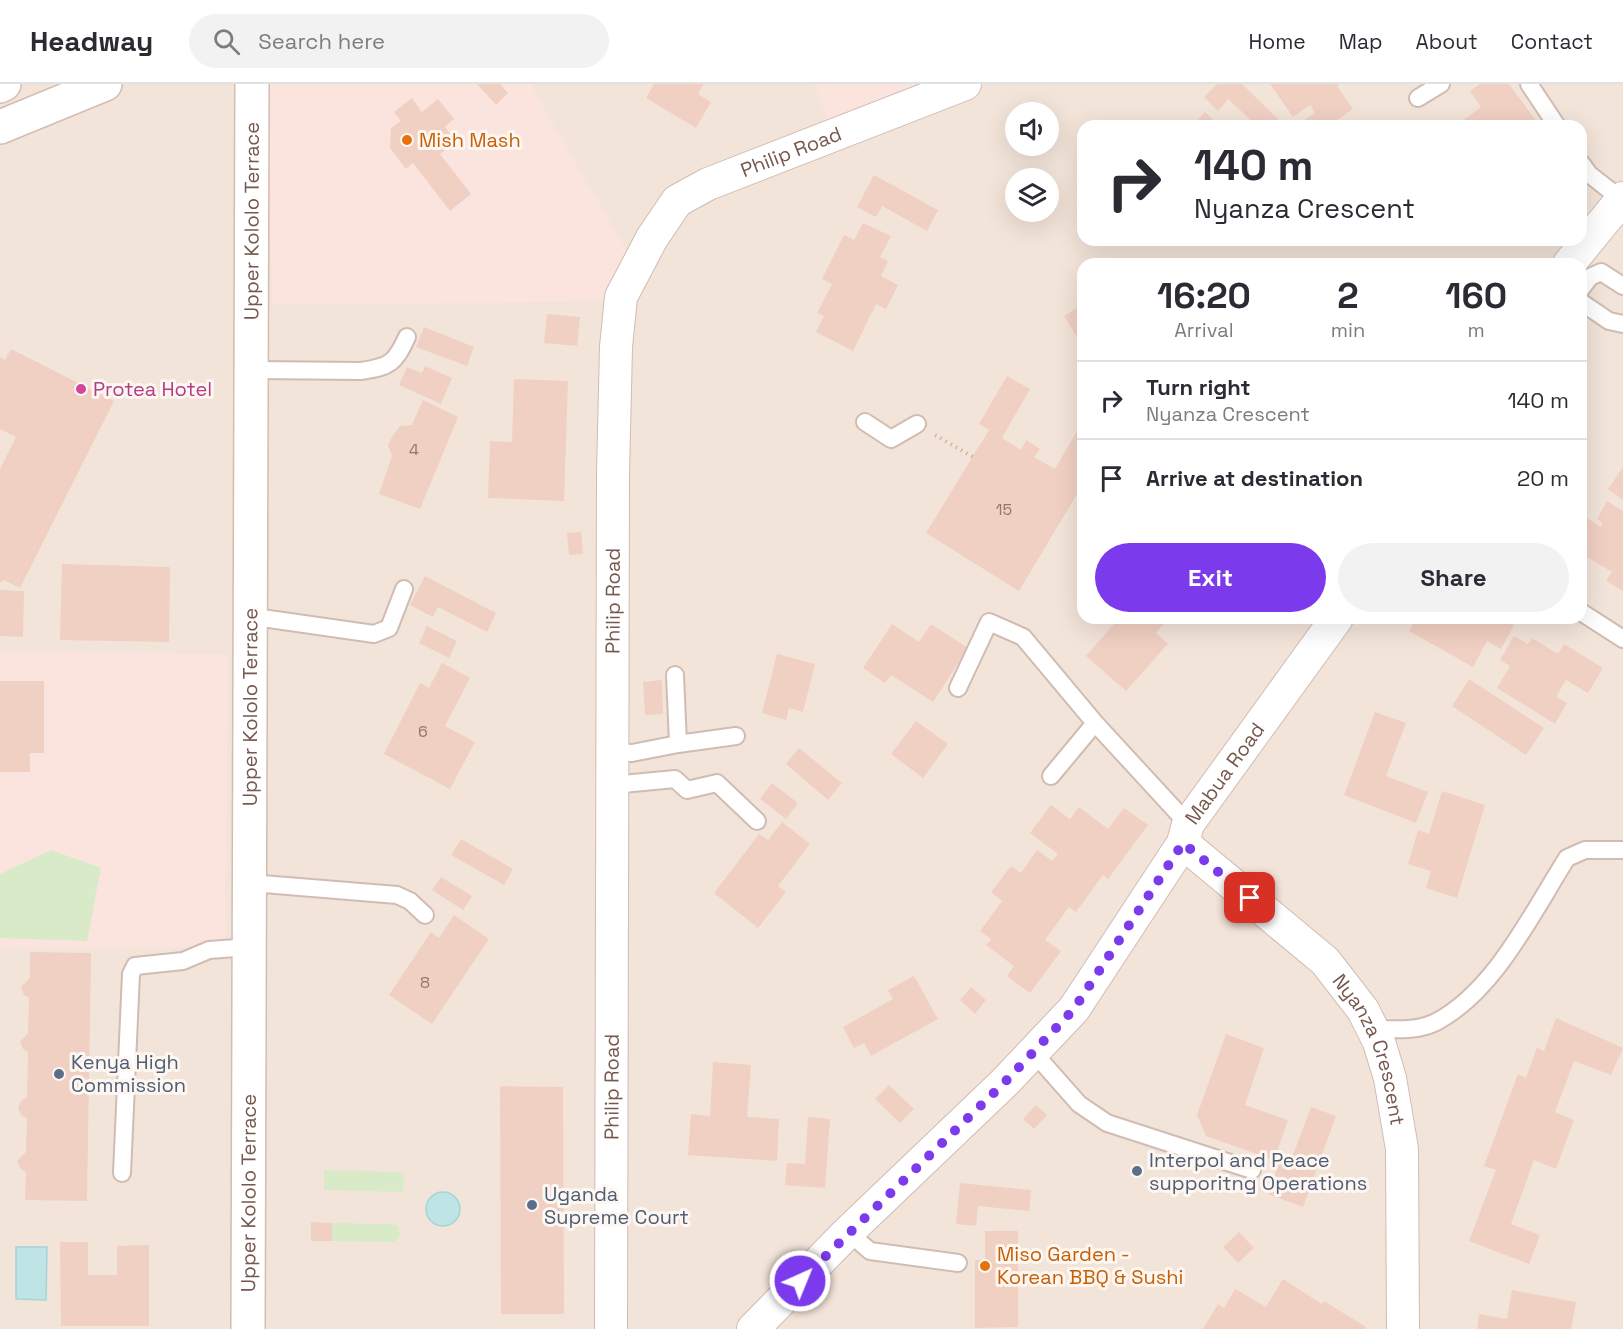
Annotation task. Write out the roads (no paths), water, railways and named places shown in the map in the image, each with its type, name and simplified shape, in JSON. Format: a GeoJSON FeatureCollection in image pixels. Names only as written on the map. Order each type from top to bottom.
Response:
{"type":"FeatureCollection","features":[{"type":"Feature","properties":{"kind":"main road"},"geometry":{"type":"LineString","coordinates":[[0,127],[105,84]]}},
{"type":"Feature","properties":{"kind":"main road","name":"Upper Kololo Terrace"},"geometry":{"type":"LineString","coordinates":[[248,1329],[250,883],[248,616],[252,84]]}},
{"type":"Feature","properties":{"kind":"street","name":"Philip Road"},"geometry":{"type":"LineString","coordinates":[[611,1329],[612,474],[616,347],[621,297],[634,269],[677,201],[708,183],[964,84]]}},
{"type":"Feature","properties":{"kind":"street"},"geometry":{"type":"LineString","coordinates":[[1587,245],[1619,211]]}},
{"type":"Feature","properties":{"kind":"street"},"geometry":{"type":"LineString","coordinates":[[1575,258],[1586,246]]}},
{"type":"Feature","properties":{"kind":"street","name":"Mabua Road"},"geometry":{"type":"LineString","coordinates":[[753,1329],[848,1232],[1034,1053],[1074,1009],[1185,834],[1333,624]]}},
{"type":"Feature","properties":{"kind":"street","name":"Nyanza Crescent"},"geometry":{"type":"LineString","coordinates":[[1185,834],[1325,961],[1363,1010],[1379,1042],[1390,1078],[1402,1149],[1403,1329]]}},
{"type":"Feature","properties":{"kind":"lane"},"geometry":{"type":"LineString","coordinates":[[1418,98],[1441,84]]}},
{"type":"Feature","properties":{"kind":"lane"},"geometry":{"type":"LineString","coordinates":[[1529,84],[1553,120]]}},
{"type":"Feature","properties":{"kind":"lane"},"geometry":{"type":"LineString","coordinates":[[1587,171],[1619,211]]}},
{"type":"Feature","properties":{"kind":"lane"},"geometry":{"type":"LineString","coordinates":[[1587,281],[1601,272],[1623,286]]}},
{"type":"Feature","properties":{"kind":"lane"},"geometry":{"type":"LineString","coordinates":[[1587,306],[1609,321],[1623,324]]}},
{"type":"Feature","properties":{"kind":"lane"},"geometry":{"type":"LineString","coordinates":[[250,370],[361,371],[379,369],[398,357],[406,337]]}},
{"type":"Feature","properties":{"kind":"lane"},"geometry":{"type":"LineString","coordinates":[[865,422],[891,439],[917,424]]}},
{"type":"Feature","properties":{"kind":"lane"},"geometry":{"type":"LineString","coordinates":[[248,616],[374,634],[389,628],[404,589]]}},
{"type":"Feature","properties":{"kind":"lane"},"geometry":{"type":"LineString","coordinates":[[1587,616],[1623,639]]}},
{"type":"Feature","properties":{"kind":"lane"},"geometry":{"type":"LineString","coordinates":[[958,688],[989,622],[1023,637],[1185,834]]}},
{"type":"Feature","properties":{"kind":"lane"},"geometry":{"type":"LineString","coordinates":[[675,675],[678,744]]}},
{"type":"Feature","properties":{"kind":"lane"},"geometry":{"type":"LineString","coordinates":[[1051,776],[1095,723]]}},
{"type":"Feature","properties":{"kind":"lane"},"geometry":{"type":"LineString","coordinates":[[612,752],[632,753],[736,736]]}},
{"type":"Feature","properties":{"kind":"lane"},"geometry":{"type":"LineString","coordinates":[[612,785],[675,779],[687,790],[717,783],[757,821]]}},
{"type":"Feature","properties":{"kind":"lane"},"geometry":{"type":"LineString","coordinates":[[1372,1029],[1409,1030],[1434,1022],[1456,1008],[1488,980],[1567,858],[1585,850],[1623,850]]}},
{"type":"Feature","properties":{"kind":"lane"},"geometry":{"type":"LineString","coordinates":[[250,883],[397,895],[410,901],[425,915]]}},
{"type":"Feature","properties":{"kind":"lane"},"geometry":{"type":"LineString","coordinates":[[122,1173],[131,974],[135,966],[183,961],[210,950],[250,947]]}},
{"type":"Feature","properties":{"kind":"lane"},"geometry":{"type":"LineString","coordinates":[[1034,1053],[1079,1104],[1107,1123],[1252,1170]]}},
{"type":"Feature","properties":{"kind":"lane"},"geometry":{"type":"LineString","coordinates":[[848,1232],[870,1251],[958,1263]]}},
{"type":"Feature","properties":{"kind":"water"},"geometry":{"type":"Polygon","coordinates":[[[443,1192],[455,1197],[460,1209],[455,1221],[443,1226],[431,1221],[426,1209],[431,1197],[443,1192]]]}},
{"type":"Feature","properties":{"kind":"water"},"geometry":{"type":"Polygon","coordinates":[[[16,1247],[47,1247],[46,1300],[16,1299],[16,1247]]]}},
{"type":"Feature","properties":{"kind":"place","name":"Mish Mash"},"geometry":{"type":"Point","coordinates":[407,140]}},
{"type":"Feature","properties":{"kind":"place","name":"Protea Hotel"},"geometry":{"type":"Point","coordinates":[81,389]}},
{"type":"Feature","properties":{"kind":"place","name":"Kenya High Commission"},"geometry":{"type":"Point","coordinates":[59,1074]}},
{"type":"Feature","properties":{"kind":"place","name":"Interpol and Peace supporitng Operations"},"geometry":{"type":"Point","coordinates":[1137,1171]}},
{"type":"Feature","properties":{"kind":"place","name":"Uganda Supreme Court"},"geometry":{"type":"Point","coordinates":[532,1205]}},
{"type":"Feature","properties":{"kind":"place","name":"Miso Garden - Korean BBQ & Sushi"},"geometry":{"type":"Point","coordinates":[985,1266]}}]}
